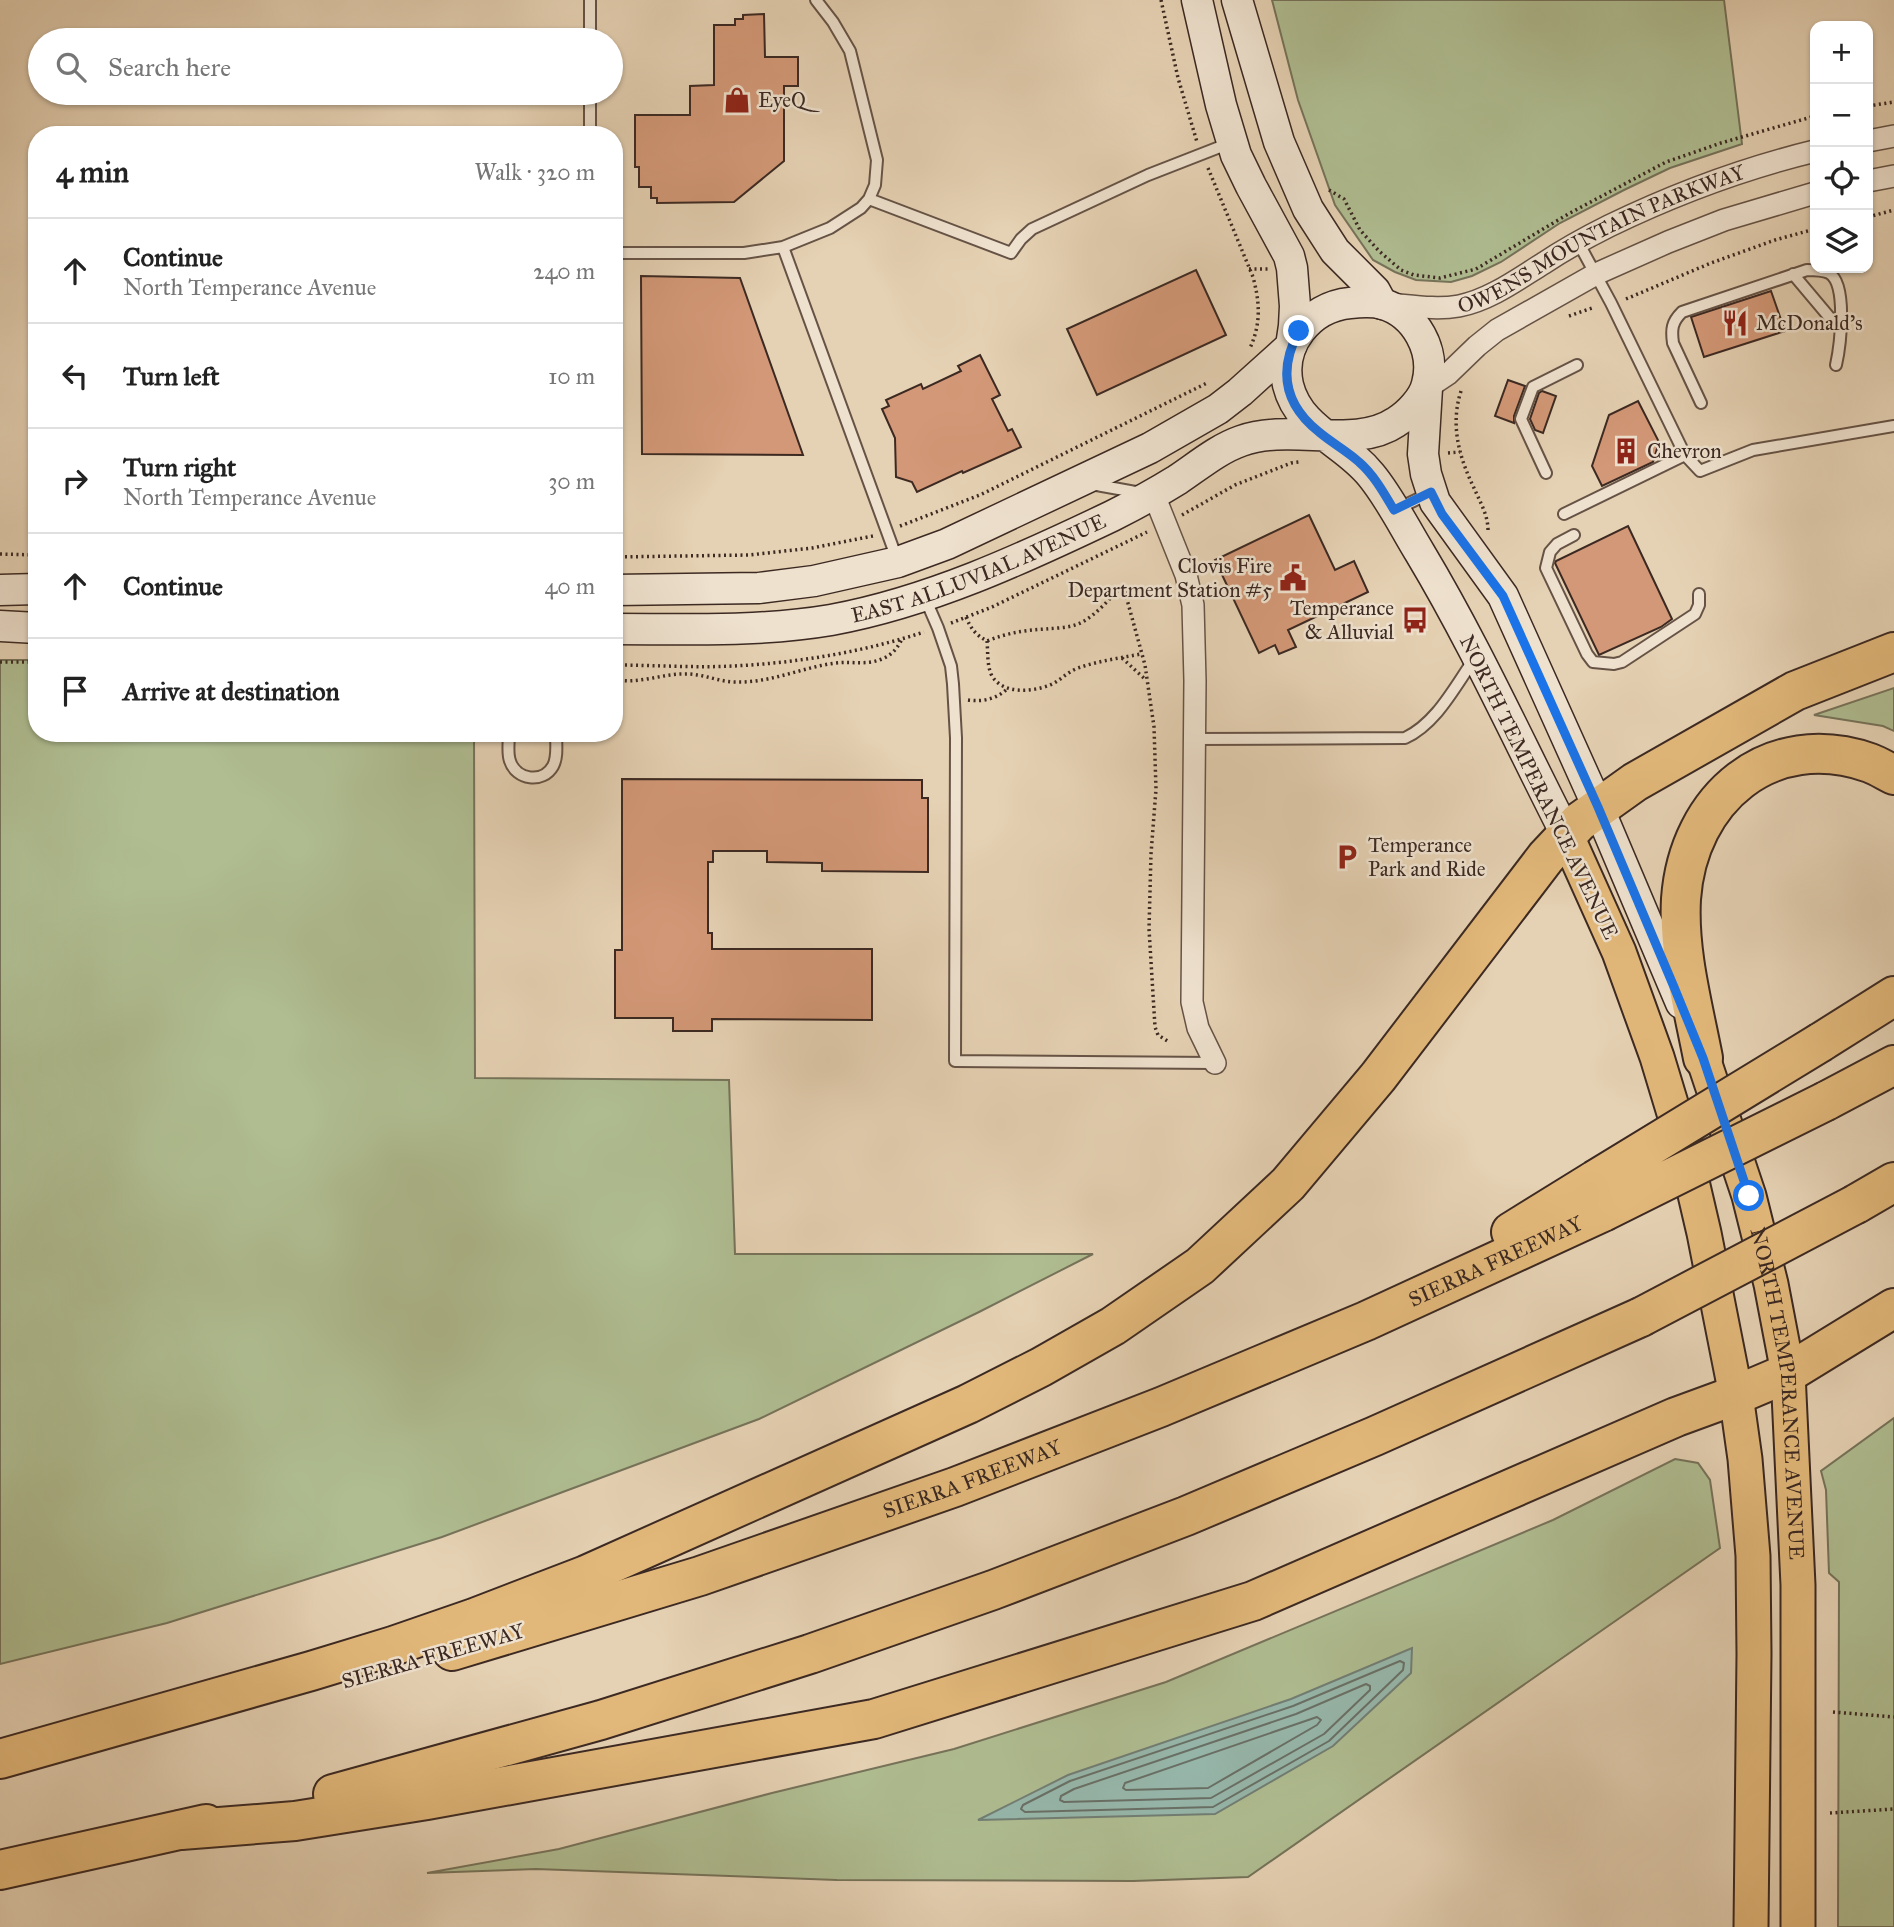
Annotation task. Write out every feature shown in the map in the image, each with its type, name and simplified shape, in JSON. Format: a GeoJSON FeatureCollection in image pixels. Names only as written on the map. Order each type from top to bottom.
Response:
{"type":"FeatureCollection","features":[{"type":"Feature","properties":{"kind":"highway"},"geometry":{"type":"LineString","coordinates":[[0,1760],[393,1646],[561,1585],[968,1404],[1113,1326],[1200,1266],[1288,1184],[1378,1077],[1537,868],[1566,834],[1598,807],[1635,782],[1795,691],[1894,652]]}},
{"type":"Feature","properties":{"kind":"highway"},"geometry":{"type":"LineString","coordinates":[[1703,1058],[1685,967],[1681,899],[1692,849],[1705,819],[1727,790],[1743,777],[1771,762],[1793,756],[1845,756],[1872,763],[1894,775]]}},
{"type":"Feature","properties":{"kind":"highway"},"geometry":{"type":"LineString","coordinates":[[1599,1196],[1821,1042],[1894,996]]}},
{"type":"Feature","properties":{"kind":"highway","name":"SIERRA FREEWAY"},"geometry":{"type":"LineString","coordinates":[[0,1760],[342,1682],[700,1576],[955,1488],[1161,1407],[1366,1321],[1599,1196],[1826,1101],[1894,1065]]}},
{"type":"Feature","properties":{"kind":"highway"},"geometry":{"type":"LineString","coordinates":[[0,1870],[323,1796],[601,1720],[810,1654],[993,1590],[1186,1516],[1375,1436],[1641,1317],[1894,1182]]}},
{"type":"Feature","properties":{"kind":"highway"},"geometry":{"type":"LineString","coordinates":[[181,1830],[295,1821],[414,1802],[874,1719],[1253,1601],[1676,1417],[1788,1373],[1894,1308]]}},
{"type":"Feature","properties":{"kind":"main road"},"geometry":{"type":"LineString","coordinates":[[1197,0],[1232,142],[1251,186],[1289,256],[1292,268],[1294,326],[1286,373],[1290,392],[1299,410],[1321,434],[1355,435],[1395,423],[1427,388],[1429,359],[1423,338],[1401,312],[1382,304],[1353,303],[1329,308],[1305,323],[1291,346]]}},
{"type":"Feature","properties":{"kind":"main road"},"geometry":{"type":"LineString","coordinates":[[1237,0],[1279,142],[1303,198],[1335,251],[1375,291],[1382,304]]}},
{"type":"Feature","properties":{"kind":"main road","name":"EAST ALLUVIAL AVENUE"},"geometry":{"type":"LineString","coordinates":[[623,590],[759,588],[814,581],[898,562],[947,544],[1150,448],[1218,409],[1247,387],[1291,346]]}},
{"type":"Feature","properties":{"kind":"main road","name":"NORTH TEMPERANCE AVENUE"},"geometry":{"type":"LineString","coordinates":[[1427,388],[1423,454],[1431,492],[1442,514],[1503,596],[1598,807],[1703,1058],[1749,1196],[1771,1284],[1788,1373],[1798,1585],[1798,1927]]}},
{"type":"Feature","properties":{"kind":"main road","name":"EAST ALLUVIAL AVENUE"},"geometry":{"type":"LineString","coordinates":[[623,629],[788,626],[866,613],[924,596],[1009,562],[1154,495],[1227,447],[1241,441],[1270,434],[1321,434]]}},
{"type":"Feature","properties":{"kind":"main road","name":"NORTH TEMPERANCE AVENUE"},"geometry":{"type":"LineString","coordinates":[[1321,434],[1361,463],[1381,488],[1477,656],[1566,834],[1619,952],[1657,1057],[1683,1143],[1736,1395],[1745,1459],[1753,1556],[1751,1927]]}},
{"type":"Feature","properties":{"kind":"main road"},"geometry":{"type":"LineString","coordinates":[[0,590],[28,589]]}},
{"type":"Feature","properties":{"kind":"main road"},"geometry":{"type":"LineString","coordinates":[[0,626],[28,628]]}},
{"type":"Feature","properties":{"kind":"street"},"geometry":{"type":"LineString","coordinates":[[1873,140],[1894,136]]}},
{"type":"Feature","properties":{"kind":"street","name":"OWENS MOUNTAIN PARKWAY"},"geometry":{"type":"LineString","coordinates":[[1382,304],[1429,308],[1471,303],[1610,225],[1687,192],[1810,152]]}},
{"type":"Feature","properties":{"kind":"street"},"geometry":{"type":"LineString","coordinates":[[1873,180],[1894,176]]}},
{"type":"Feature","properties":{"kind":"street","name":"OWENS MOUNTAIN PARKWAY"},"geometry":{"type":"LineString","coordinates":[[1427,388],[1448,374],[1497,330],[1596,274],[1724,220],[1810,194]]}},
{"type":"Feature","properties":{"kind":"street"},"geometry":{"type":"LineString","coordinates":[[1154,495],[1191,589],[1194,635],[1192,1002],[1198,1028],[1215,1063]]}},
{"type":"Feature","properties":{"kind":"lane"},"geometry":{"type":"LineString","coordinates":[[590,0],[590,28]]}},
{"type":"Feature","properties":{"kind":"lane"},"geometry":{"type":"LineString","coordinates":[[623,253],[744,253],[783,247],[830,228],[861,208],[869,199],[875,185],[877,160],[850,51],[816,0]]}},
{"type":"Feature","properties":{"kind":"lane"},"geometry":{"type":"LineString","coordinates":[[590,105],[590,126]]}},
{"type":"Feature","properties":{"kind":"lane"},"geometry":{"type":"LineString","coordinates":[[869,199],[1011,253],[1032,229],[1148,175],[1232,142]]}},
{"type":"Feature","properties":{"kind":"lane"},"geometry":{"type":"LineString","coordinates":[[1578,242],[1611,303],[1685,456],[1700,471],[1753,450],[1894,426]]}},
{"type":"Feature","properties":{"kind":"lane"},"geometry":{"type":"LineString","coordinates":[[783,247],[898,562]]}},
{"type":"Feature","properties":{"kind":"lane"},"geometry":{"type":"LineString","coordinates":[[1701,403],[1673,343],[1671,332],[1675,319],[1682,312],[1807,270],[1818,270],[1833,277],[1841,306],[1841,331],[1836,365]]}},
{"type":"Feature","properties":{"kind":"lane"},"geometry":{"type":"LineString","coordinates":[[1793,274],[1841,331]]}},
{"type":"Feature","properties":{"kind":"lane"},"geometry":{"type":"LineString","coordinates":[[1546,473],[1521,419],[1532,387],[1577,365]]}},
{"type":"Feature","properties":{"kind":"lane"},"geometry":{"type":"LineString","coordinates":[[1564,514],[1685,456]]}},
{"type":"Feature","properties":{"kind":"lane"},"geometry":{"type":"LineString","coordinates":[[1078,482],[1154,495]]}},
{"type":"Feature","properties":{"kind":"lane"},"geometry":{"type":"LineString","coordinates":[[1394,510],[1431,492]]}},
{"type":"Feature","properties":{"kind":"lane"},"geometry":{"type":"LineString","coordinates":[[1574,535],[1557,544],[1549,552],[1546,568],[1593,662],[1614,664],[1632,655],[1695,614],[1699,605],[1699,594]]}},
{"type":"Feature","properties":{"kind":"lane"},"geometry":{"type":"LineString","coordinates":[[924,596],[951,666],[955,702],[956,1062],[1215,1063]]}},
{"type":"Feature","properties":{"kind":"lane"},"geometry":{"type":"LineString","coordinates":[[1194,739],[1405,738],[1429,723],[1477,656]]}},
{"type":"Feature","properties":{"kind":"lane"},"geometry":{"type":"LineString","coordinates":[[509,742],[513,767],[519,774],[532,778],[540,778],[553,766],[556,742]]}},
{"type":"Feature","properties":{"kind":"path"},"geometry":{"type":"LineString","coordinates":[[1161,0],[1178,78],[1202,154],[1257,291],[1260,313],[1256,335],[1247,353]]}},
{"type":"Feature","properties":{"kind":"path"},"geometry":{"type":"LineString","coordinates":[[1873,105],[1894,102]]}},
{"type":"Feature","properties":{"kind":"path"},"geometry":{"type":"LineString","coordinates":[[1344,199],[1360,230],[1401,270],[1440,278],[1476,269],[1570,213],[1666,162],[1810,117]]}},
{"type":"Feature","properties":{"kind":"path"},"geometry":{"type":"LineString","coordinates":[[1873,216],[1894,210]]}},
{"type":"Feature","properties":{"kind":"path"},"geometry":{"type":"LineString","coordinates":[[1563,319],[1632,297],[1711,263],[1775,240],[1810,230]]}},
{"type":"Feature","properties":{"kind":"path"},"geometry":{"type":"LineString","coordinates":[[623,557],[749,555],[812,548],[887,532],[980,495],[1215,379]]}},
{"type":"Feature","properties":{"kind":"path"},"geometry":{"type":"LineString","coordinates":[[1463,382],[1455,423],[1457,441],[1465,470],[1488,519]]}},
{"type":"Feature","properties":{"kind":"path"},"geometry":{"type":"LineString","coordinates":[[1186,514],[1235,485],[1291,463],[1303,461]]}},
{"type":"Feature","properties":{"kind":"path"},"geometry":{"type":"LineString","coordinates":[[954,622],[992,607],[1142,534]]}},
{"type":"Feature","properties":{"kind":"path"},"geometry":{"type":"LineString","coordinates":[[0,554],[28,555]]}},
{"type":"Feature","properties":{"kind":"path"},"geometry":{"type":"LineString","coordinates":[[987,642],[1017,631],[1079,624],[1123,585],[1148,681],[1156,756],[1149,929],[1155,1027],[1158,1035],[1169,1042]]}},
{"type":"Feature","properties":{"kind":"path"},"geometry":{"type":"LineString","coordinates":[[967,617],[971,628],[987,642]]}},
{"type":"Feature","properties":{"kind":"path"},"geometry":{"type":"LineString","coordinates":[[623,665],[732,667],[859,650],[920,634]]}},
{"type":"Feature","properties":{"kind":"path"},"geometry":{"type":"LineString","coordinates":[[623,680],[684,674],[727,682],[760,681],[838,663],[876,661],[892,653],[902,639]]}},
{"type":"Feature","properties":{"kind":"path"},"geometry":{"type":"LineString","coordinates":[[987,642],[992,675],[997,682],[1013,690],[1030,690],[1049,685],[1073,670],[1141,654]]}},
{"type":"Feature","properties":{"kind":"path"},"geometry":{"type":"LineString","coordinates":[[1122,658],[1148,681]]}},
{"type":"Feature","properties":{"kind":"path"},"geometry":{"type":"LineString","coordinates":[[0,662],[28,662]]}},
{"type":"Feature","properties":{"kind":"path"},"geometry":{"type":"LineString","coordinates":[[955,702],[987,700],[1002,694],[1007,688]]}},
{"type":"Feature","properties":{"kind":"path"},"geometry":{"type":"LineString","coordinates":[[1833,1712],[1894,1717]]}},
{"type":"Feature","properties":{"kind":"path"},"geometry":{"type":"LineString","coordinates":[[1830,1813],[1894,1809]]}},
{"type":"Feature","properties":{"kind":"green space"},"geometry":{"type":"Polygon","coordinates":[[[1272,0],[1724,0],[1742,144],[1670,168],[1624,190],[1560,223],[1501,262],[1472,276],[1451,282],[1416,280],[1373,260],[1335,205],[1298,100],[1272,0]]]}},
{"type":"Feature","properties":{"kind":"green space"},"geometry":{"type":"Polygon","coordinates":[[[0,660],[28,660],[28,742],[474,742],[475,1078],[729,1080],[735,1254],[1093,1254],[759,1419],[442,1537],[167,1623],[0,1664],[0,660]]]}},
{"type":"Feature","properties":{"kind":"green space"},"geometry":{"type":"Polygon","coordinates":[[[1894,688],[1894,731],[1883,726],[1814,715],[1894,688]]]}},
{"type":"Feature","properties":{"kind":"green space"},"geometry":{"type":"Polygon","coordinates":[[[1894,1418],[1894,1927],[1838,1927],[1839,1582],[1829,1573],[1826,1490],[1821,1471],[1894,1418]]]}},
{"type":"Feature","properties":{"kind":"green space"},"geometry":{"type":"Polygon","coordinates":[[[1675,1459],[1698,1463],[1710,1480],[1720,1548],[1248,1877],[1133,1881],[837,1880],[536,1869],[427,1873],[559,1849],[954,1749],[1166,1682],[1553,1520],[1675,1459]]]}},
{"type":"Feature","properties":{"kind":"water"},"geometry":{"type":"Polygon","coordinates":[[[1412,1648],[1411,1673],[1333,1746],[1215,1814],[978,1820],[1068,1775],[1291,1699],[1412,1648]]]}},
{"type":"Feature","properties":{"kind":"building","name":"EyeQ"},"geometry":{"type":"Polygon","coordinates":[[[764,14],[765,57],[798,57],[798,86],[784,86],[784,161],[734,202],[657,203],[657,198],[651,198],[651,187],[639,187],[639,167],[635,167],[635,115],[690,115],[690,86],[714,85],[714,25],[735,25],[735,19],[743,19],[743,15],[764,14]]]}},
{"type":"Feature","properties":{"kind":"building"},"geometry":{"type":"Polygon","coordinates":[[[1196,270],[1226,335],[1097,395],[1067,329],[1196,270]]]}},
{"type":"Feature","properties":{"kind":"building"},"geometry":{"type":"Polygon","coordinates":[[[641,276],[740,278],[803,455],[642,454],[641,276]]]}},
{"type":"Feature","properties":{"kind":"building"},"geometry":{"type":"Polygon","coordinates":[[[1771,291],[1785,331],[1704,357],[1691,317],[1771,291]]]}},
{"type":"Feature","properties":{"kind":"building"},"geometry":{"type":"Polygon","coordinates":[[[980,355],[1000,395],[992,399],[1008,431],[1012,429],[1021,447],[917,492],[912,482],[896,477],[895,438],[882,409],[889,406],[886,400],[921,384],[923,389],[961,371],[958,366],[980,355]]]}},
{"type":"Feature","properties":{"kind":"building"},"geometry":{"type":"Polygon","coordinates":[[[1508,380],[1525,386],[1514,423],[1495,416],[1508,380]]]}},
{"type":"Feature","properties":{"kind":"building"},"geometry":{"type":"Polygon","coordinates":[[[1542,391],[1556,396],[1543,433],[1535,430],[1530,419],[1542,391]]]}},
{"type":"Feature","properties":{"kind":"building","name":"Chevron"},"geometry":{"type":"Polygon","coordinates":[[[1638,401],[1659,442],[1653,462],[1602,486],[1592,466],[1609,415],[1638,401]]]}},
{"type":"Feature","properties":{"kind":"building"},"geometry":{"type":"Polygon","coordinates":[[[1309,515],[1335,570],[1354,561],[1368,592],[1288,630],[1296,647],[1279,654],[1275,645],[1259,653],[1215,560],[1309,515]]]}},
{"type":"Feature","properties":{"kind":"building"},"geometry":{"type":"Polygon","coordinates":[[[1628,526],[1672,619],[1661,627],[1599,655],[1555,563],[1628,526]]]}},
{"type":"Feature","properties":{"kind":"building"},"geometry":{"type":"Polygon","coordinates":[[[622,779],[922,780],[922,798],[928,798],[928,872],[822,871],[822,863],[767,862],[767,851],[713,851],[713,862],[708,862],[708,933],[712,933],[712,949],[872,949],[872,1020],[712,1019],[712,1031],[673,1031],[673,1018],[615,1018],[615,950],[622,950],[622,779]]]}},
{"type":"Feature","properties":{"kind":"place","name":"EyeQ"},"geometry":{"type":"Point","coordinates":[737,100]}},
{"type":"Feature","properties":{"kind":"place","name":"McDonald's"},"geometry":{"type":"Point","coordinates":[1735,323]}},
{"type":"Feature","properties":{"kind":"place","name":"Chevron"},"geometry":{"type":"Point","coordinates":[1626,451]}},
{"type":"Feature","properties":{"kind":"place","name":"Clovis Fire Department Station #5"},"geometry":{"type":"Point","coordinates":[1293,578]}},
{"type":"Feature","properties":{"kind":"place","name":"Temperance & Alluvial"},"geometry":{"type":"Point","coordinates":[1415,620]}},
{"type":"Feature","properties":{"kind":"place","name":"Temperance Park and Ride"},"geometry":{"type":"Point","coordinates":[1347,857]}},
{"type":"Feature","properties":{"kind":"route"},"geometry":{"type":"LineString","coordinates":[[1299,331],[1286,362],[1286,373],[1293,401],[1309,424],[1361,463],[1394,510],[1431,492],[1442,514],[1503,596],[1598,807],[1674,987],[1703,1058],[1749,1196]]}}]}
